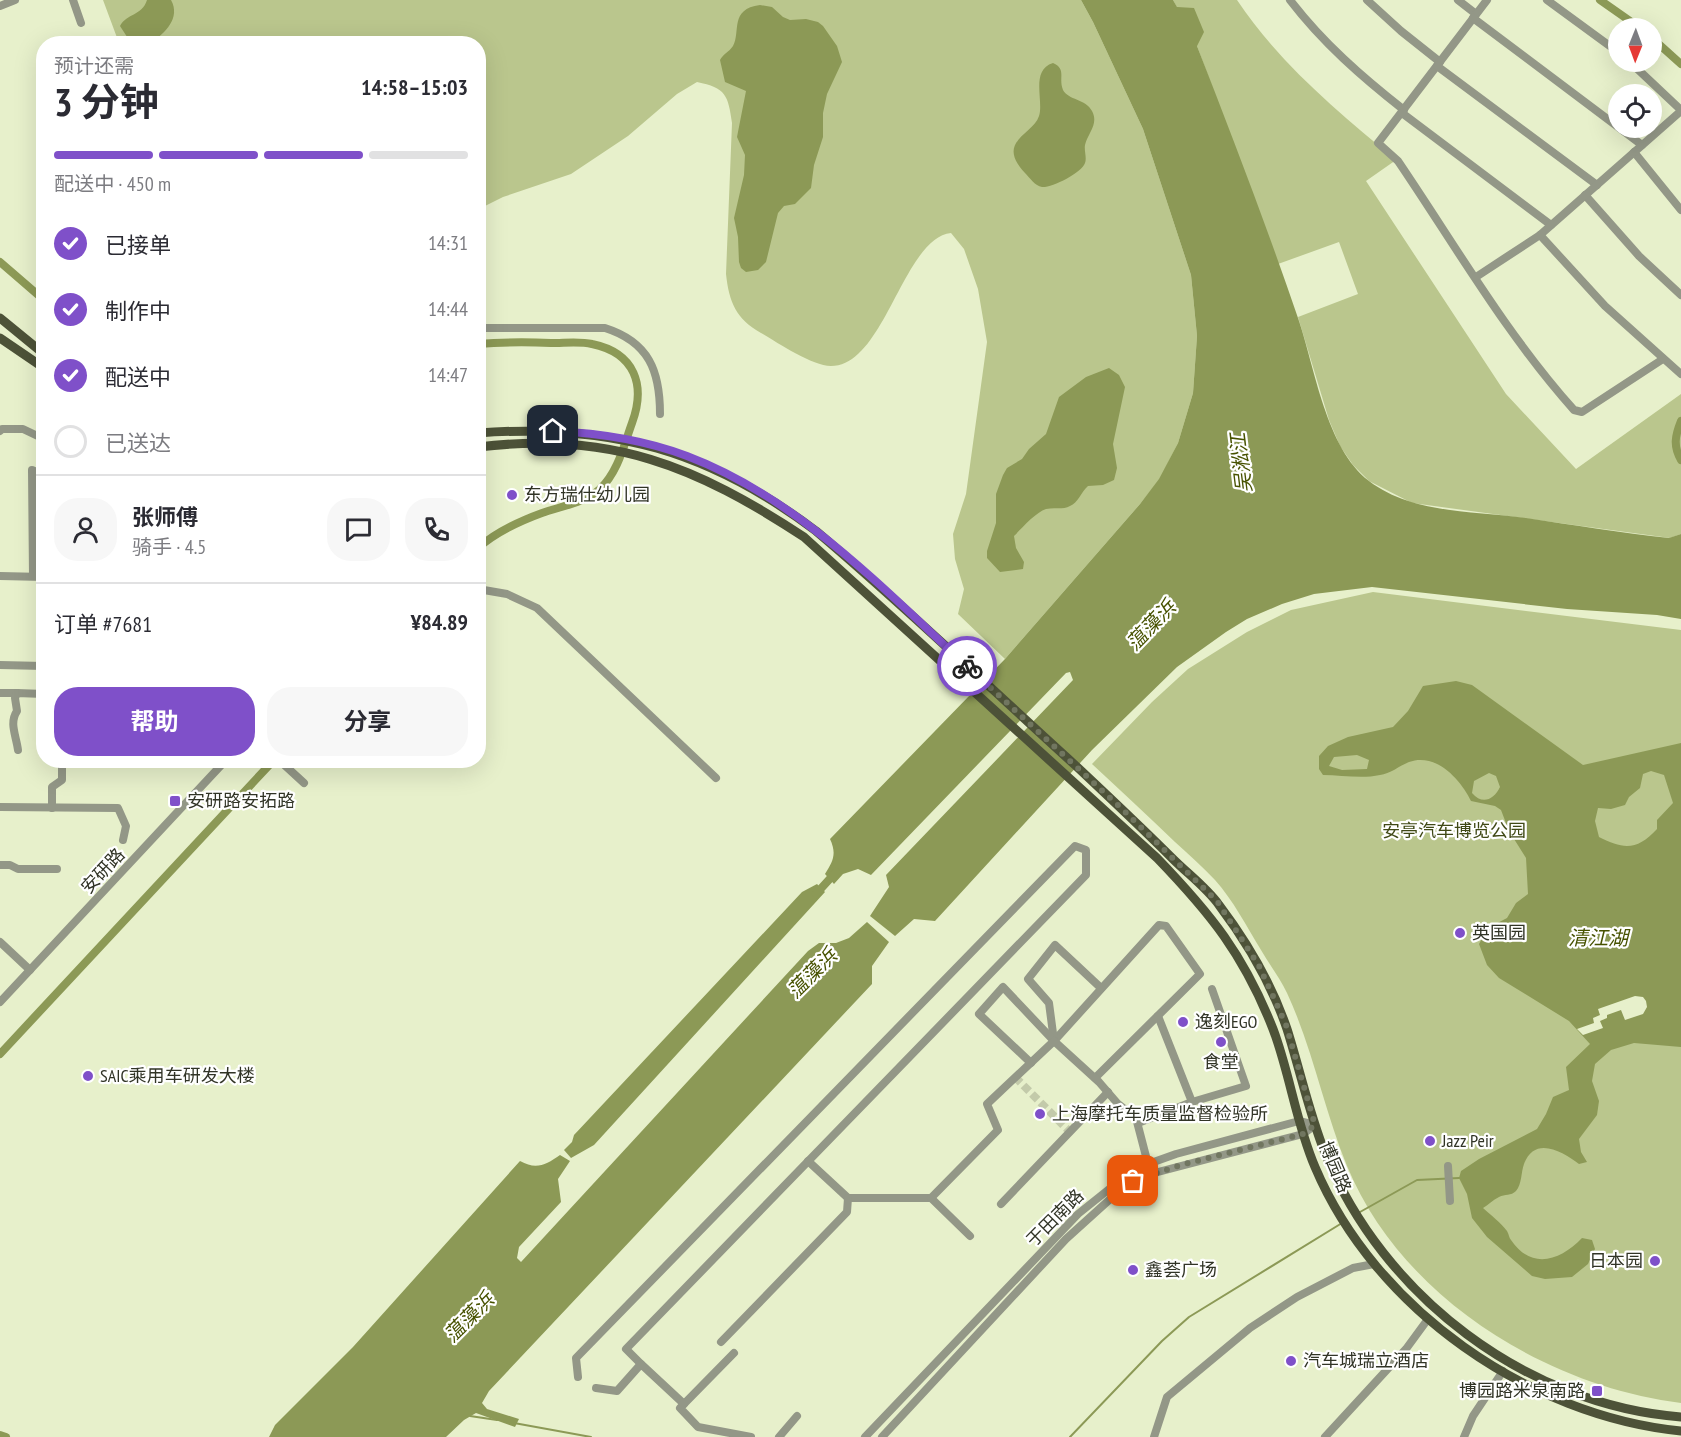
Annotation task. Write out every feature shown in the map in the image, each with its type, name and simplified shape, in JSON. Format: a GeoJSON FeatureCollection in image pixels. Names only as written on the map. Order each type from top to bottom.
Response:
{"type":"FeatureCollection","features":[{"type":"Feature","properties":{"kind":"main road"},"geometry":{"type":"LineString","coordinates":[[2,324],[36,348]]}},
{"type":"Feature","properties":{"kind":"main road"},"geometry":{"type":"LineString","coordinates":[[0,338],[36,363]]}},
{"type":"Feature","properties":{"kind":"main road","name":"博园路"},"geometry":{"type":"LineString","coordinates":[[486,433],[531,430],[608,435],[686,456],[717,469],[785,507],[851,560],[1121,808],[1217,901],[1259,966],[1286,1025],[1324,1151],[1346,1197],[1368,1233],[1395,1269],[1430,1305],[1475,1341],[1551,1384],[1623,1407],[1681,1417]]}},
{"type":"Feature","properties":{"kind":"main road","name":"博园路"},"geometry":{"type":"LineString","coordinates":[[486,447],[540,444],[606,448],[672,465],[738,496],[796,532],[840,568],[1195,897],[1232,945],[1248,973],[1273,1030],[1299,1121],[1315,1167],[1334,1206],[1374,1264],[1398,1292],[1461,1345],[1503,1371],[1551,1396],[1634,1423],[1681,1431]]}},
{"type":"Feature","properties":{"kind":"street"},"geometry":{"type":"LineString","coordinates":[[0,6],[15,0]]}},
{"type":"Feature","properties":{"kind":"street"},"geometry":{"type":"LineString","coordinates":[[73,0],[81,23]]}},
{"type":"Feature","properties":{"kind":"street"},"geometry":{"type":"LineString","coordinates":[[1290,0],[1332,48],[1403,111],[1551,225]]}},
{"type":"Feature","properties":{"kind":"street"},"geometry":{"type":"LineString","coordinates":[[1367,0],[1438,64],[1597,184]]}},
{"type":"Feature","properties":{"kind":"street"},"geometry":{"type":"LineString","coordinates":[[1458,0],[1475,16],[1642,145]]}},
{"type":"Feature","properties":{"kind":"street"},"geometry":{"type":"LineString","coordinates":[[1487,0],[1378,143],[1398,161],[1539,371],[1578,412],[1582,412],[1663,358]]}},
{"type":"Feature","properties":{"kind":"street"},"geometry":{"type":"LineString","coordinates":[[1547,0],[1608,45]]}},
{"type":"Feature","properties":{"kind":"street"},"geometry":{"type":"LineString","coordinates":[[1476,277],[1540,235],[1681,110],[1641,72]]}},
{"type":"Feature","properties":{"kind":"street"},"geometry":{"type":"LineString","coordinates":[[1634,152],[1681,210]]}},
{"type":"Feature","properties":{"kind":"street"},"geometry":{"type":"LineString","coordinates":[[1585,195],[1639,256],[1681,295]]}},
{"type":"Feature","properties":{"kind":"street"},"geometry":{"type":"LineString","coordinates":[[1540,235],[1605,306],[1681,374]]}},
{"type":"Feature","properties":{"kind":"street"},"geometry":{"type":"LineString","coordinates":[[486,328],[605,328],[620,333],[641,347],[654,367],[660,387],[660,414]]}},
{"type":"Feature","properties":{"kind":"street"},"geometry":{"type":"LineString","coordinates":[[0,431],[2,429],[23,429],[36,435]]}},
{"type":"Feature","properties":{"kind":"street"},"geometry":{"type":"LineString","coordinates":[[33,576],[32,470],[36,472]]}},
{"type":"Feature","properties":{"kind":"street"},"geometry":{"type":"LineString","coordinates":[[0,576],[36,576]]}},
{"type":"Feature","properties":{"kind":"street"},"geometry":{"type":"LineString","coordinates":[[486,591],[521,599],[550,617],[716,778]]}},
{"type":"Feature","properties":{"kind":"street"},"geometry":{"type":"LineString","coordinates":[[0,665],[36,666]]}},
{"type":"Feature","properties":{"kind":"street"},"geometry":{"type":"LineString","coordinates":[[0,693],[36,694]]}},
{"type":"Feature","properties":{"kind":"street"},"geometry":{"type":"LineString","coordinates":[[17,693],[15,698],[17,711],[12,718],[12,724],[18,750]]}},
{"type":"Feature","properties":{"kind":"street"},"geometry":{"type":"LineString","coordinates":[[52,808],[52,787],[62,780],[62,768]]}},
{"type":"Feature","properties":{"kind":"street","name":"安研路"},"geometry":{"type":"LineString","coordinates":[[0,1002],[219,768]]}},
{"type":"Feature","properties":{"kind":"street"},"geometry":{"type":"LineString","coordinates":[[288,768],[304,783]]}},
{"type":"Feature","properties":{"kind":"street"},"geometry":{"type":"LineString","coordinates":[[0,807],[118,808],[126,826],[123,840]]}},
{"type":"Feature","properties":{"kind":"street"},"geometry":{"type":"LineString","coordinates":[[578,1377],[576,1358],[1075,846],[1086,850],[1086,875],[626,1349],[684,1404]]}},
{"type":"Feature","properties":{"kind":"street"},"geometry":{"type":"LineString","coordinates":[[0,865],[10,865],[18,869],[57,869]]}},
{"type":"Feature","properties":{"kind":"street"},"geometry":{"type":"LineString","coordinates":[[931,1198],[998,1130],[987,1104],[1054,1041],[1159,925],[1166,926],[1200,974],[1095,1078]]}},
{"type":"Feature","properties":{"kind":"street"},"geometry":{"type":"LineString","coordinates":[[0,942],[30,970]]}},
{"type":"Feature","properties":{"kind":"street"},"geometry":{"type":"LineString","coordinates":[[1054,1041],[1049,1003],[1028,979],[1055,945],[1101,988]]}},
{"type":"Feature","properties":{"kind":"street"},"geometry":{"type":"LineString","coordinates":[[1031,1063],[979,1014],[1002,987],[1138,1123],[1148,1164]]}},
{"type":"Feature","properties":{"kind":"street"},"geometry":{"type":"LineString","coordinates":[[1138,1123],[1192,1102],[1246,1086],[1212,989]]}},
{"type":"Feature","properties":{"kind":"street"},"geometry":{"type":"LineString","coordinates":[[1158,1016],[1192,1102]]}},
{"type":"Feature","properties":{"kind":"street"},"geometry":{"type":"LineString","coordinates":[[1001,1204],[1108,1092]]}},
{"type":"Feature","properties":{"kind":"street","name":"于田南路"},"geometry":{"type":"LineString","coordinates":[[865,1437],[1021,1274],[1101,1195],[1123,1178],[1148,1164],[1176,1154],[1299,1121],[1315,1125]]}},
{"type":"Feature","properties":{"kind":"street","name":"于田南路"},"geometry":{"type":"LineString","coordinates":[[882,1437],[1099,1207],[1133,1181],[1181,1165],[1303,1134],[1315,1125]]}},
{"type":"Feature","properties":{"kind":"street"},"geometry":{"type":"LineString","coordinates":[[808,1161],[848,1198],[931,1198],[970,1236]]}},
{"type":"Feature","properties":{"kind":"street"},"geometry":{"type":"LineString","coordinates":[[1448,1166],[1450,1201]]}},
{"type":"Feature","properties":{"kind":"street"},"geometry":{"type":"LineString","coordinates":[[721,1342],[847,1212],[848,1198]]}},
{"type":"Feature","properties":{"kind":"street"},"geometry":{"type":"LineString","coordinates":[[1154,1437],[1167,1397],[1250,1328],[1297,1297],[1353,1268],[1374,1264]]}},
{"type":"Feature","properties":{"kind":"street"},"geometry":{"type":"LineString","coordinates":[[1021,1274],[1028,1280]]}},
{"type":"Feature","properties":{"kind":"street"},"geometry":{"type":"LineString","coordinates":[[1325,1437],[1406,1349],[1428,1319]]}},
{"type":"Feature","properties":{"kind":"street"},"geometry":{"type":"LineString","coordinates":[[734,1353],[680,1408],[698,1427],[752,1437]]}},
{"type":"Feature","properties":{"kind":"street"},"geometry":{"type":"LineString","coordinates":[[596,1388],[617,1391],[641,1364]]}},
{"type":"Feature","properties":{"kind":"street"},"geometry":{"type":"LineString","coordinates":[[1464,1437],[1473,1416],[1503,1371]]}},
{"type":"Feature","properties":{"kind":"street"},"geometry":{"type":"LineString","coordinates":[[779,1437],[797,1416]]}},
{"type":"Feature","properties":{"kind":"green space"},"geometry":{"type":"Polygon","coordinates":[[[103,0],[1081,0],[1143,129],[1191,275],[1197,336],[1193,393],[1178,443],[1160,479],[1140,504],[1005,659],[958,614],[964,589],[955,559],[953,534],[966,494],[987,342],[978,289],[964,249],[951,233],[934,240],[920,256],[866,346],[850,360],[831,366],[823,365],[795,353],[752,328],[735,309],[729,293],[726,274],[732,123],[727,99],[720,90],[714,87],[697,82],[677,94],[628,136],[571,174],[503,197],[486,206],[486,36],[116,36],[103,0]]]}},
{"type":"Feature","properties":{"kind":"green space"},"geometry":{"type":"Polygon","coordinates":[[[1173,0],[1237,0],[1290,66],[1331,105],[1396,160],[1366,181],[1506,394],[1576,469],[1681,394],[1681,534],[1670,538],[1412,503],[1369,481],[1353,465],[1340,446],[1329,420],[1298,317],[1358,294],[1339,242],[1278,264],[1197,46],[1173,0]]]}},
{"type":"Feature","properties":{"kind":"green space","name":"安亭汽车博览公园"},"geometry":{"type":"Polygon","coordinates":[[[1373,592],[1681,630],[1681,1403],[1630,1393],[1579,1377],[1530,1355],[1483,1327],[1441,1294],[1403,1256],[1371,1213],[1347,1166],[1296,1014],[1281,982],[1240,914],[1210,875],[1092,764],[1152,702],[1188,669],[1247,632],[1291,610],[1373,592]]]}},
{"type":"Feature","properties":{"kind":"water"},"geometry":{"type":"Polygon","coordinates":[[[147,0],[171,0],[174,7],[173,19],[160,36],[126,36],[120,26],[145,5],[147,0]]]}},
{"type":"Feature","properties":{"kind":"water"},"geometry":{"type":"Polygon","coordinates":[[[1081,0],[1173,0],[1177,7],[1194,8],[1204,32],[1197,46],[1286,284],[1332,428],[1354,467],[1386,492],[1424,505],[1669,538],[1681,534],[1681,619],[1372,587],[1314,594],[1282,604],[1247,619],[1177,667],[1092,750],[935,921],[914,919],[895,936],[870,916],[889,887],[886,875],[1073,680],[1070,672],[1066,673],[871,875],[858,869],[843,874],[834,884],[825,874],[833,857],[830,839],[1005,659],[1140,504],[1159,479],[1178,443],[1193,393],[1197,336],[1191,275],[1143,129],[1081,0]]]}},
{"type":"Feature","properties":{"kind":"water"},"geometry":{"type":"Polygon","coordinates":[[[760,5],[772,7],[790,20],[806,19],[818,22],[837,46],[842,62],[827,94],[823,113],[823,137],[814,165],[811,188],[795,204],[784,206],[778,213],[766,262],[758,270],[746,272],[741,268],[739,262],[738,237],[734,218],[744,175],[745,155],[737,137],[746,91],[725,82],[720,60],[733,46],[740,16],[750,7],[760,5]]]}},
{"type":"Feature","properties":{"kind":"water"},"geometry":{"type":"Polygon","coordinates":[[[1053,63],[1060,68],[1065,93],[1089,107],[1094,120],[1085,145],[1086,161],[1083,167],[1066,179],[1042,187],[1025,173],[1014,153],[1019,140],[1039,116],[1040,79],[1046,67],[1053,63]]]}},
{"type":"Feature","properties":{"kind":"water"},"geometry":{"type":"Polygon","coordinates":[[[1109,368],[1119,375],[1125,387],[1113,444],[1117,468],[1114,480],[1103,485],[1088,486],[1070,506],[1046,509],[1034,517],[1014,536],[1016,548],[1024,562],[1023,569],[1000,572],[987,558],[987,551],[996,523],[996,494],[1003,475],[1007,468],[1022,459],[1029,449],[1046,434],[1059,397],[1086,377],[1109,368]]]}},
{"type":"Feature","properties":{"kind":"water","name":"清江湖"},"geometry":{"type":"Polygon","coordinates":[[[1456,681],[1472,685],[1583,765],[1681,743],[1681,1047],[1634,1043],[1611,1050],[1595,1064],[1592,1081],[1599,1101],[1597,1115],[1579,1139],[1581,1152],[1587,1162],[1579,1164],[1550,1149],[1535,1150],[1524,1164],[1516,1191],[1499,1197],[1483,1208],[1505,1228],[1519,1250],[1537,1259],[1546,1259],[1565,1252],[1582,1238],[1592,1240],[1595,1249],[1588,1264],[1572,1277],[1545,1279],[1532,1276],[1487,1237],[1472,1218],[1467,1194],[1459,1178],[1461,1171],[1479,1159],[1537,1129],[1553,1097],[1569,1090],[1566,1067],[1590,1044],[1569,1021],[1499,978],[1487,965],[1479,944],[1488,928],[1507,918],[1516,903],[1528,894],[1526,858],[1509,831],[1501,810],[1495,806],[1471,801],[1454,777],[1438,764],[1419,760],[1409,762],[1391,772],[1366,777],[1323,775],[1319,769],[1319,756],[1328,746],[1348,737],[1393,727],[1408,711],[1423,686],[1456,681]],[[1357,755],[1334,757],[1329,766],[1342,770],[1367,769],[1369,760],[1357,755]],[[1651,771],[1643,774],[1640,788],[1629,797],[1625,805],[1611,809],[1598,808],[1595,821],[1599,837],[1616,844],[1630,846],[1643,841],[1657,829],[1657,820],[1673,803],[1664,775],[1651,771]],[[1489,773],[1474,781],[1472,793],[1484,800],[1491,798],[1500,787],[1496,776],[1489,773]]]}},
{"type":"Feature","properties":{"kind":"water"},"geometry":{"type":"Polygon","coordinates":[[[817,884],[825,892],[594,1145],[571,1158],[564,1150],[572,1142],[574,1135],[802,892],[817,884]]]}},
{"type":"Feature","properties":{"kind":"water","name":"蕰藻浜"},"geometry":{"type":"Polygon","coordinates":[[[867,922],[889,942],[872,966],[872,984],[489,1391],[482,1403],[487,1409],[519,1419],[515,1427],[476,1413],[464,1420],[446,1437],[269,1437],[275,1425],[353,1347],[520,1161],[536,1166],[560,1155],[570,1161],[558,1179],[561,1202],[519,1247],[517,1258],[521,1262],[808,951],[819,943],[836,943],[849,938],[867,922]]]}},
{"type":"Feature","properties":{"kind":"pier"},"geometry":{"type":"Polygon","coordinates":[[[1635,996],[1643,997],[1646,1001],[1647,1007],[1643,1014],[1625,1020],[1621,1010],[1607,1015],[1607,1018],[1600,1021],[1603,1028],[1583,1035],[1577,1029],[1594,1023],[1593,1018],[1600,1015],[1598,1009],[1635,996]]]}},
{"type":"Feature","properties":{"kind":"waterway"},"geometry":{"type":"LineString","coordinates":[[1600,0],[1626,18]]}},
{"type":"Feature","properties":{"kind":"waterway"},"geometry":{"type":"LineString","coordinates":[[1662,47],[1681,64]]}},
{"type":"Feature","properties":{"kind":"waterway"},"geometry":{"type":"LineString","coordinates":[[0,262],[36,293]]}},
{"type":"Feature","properties":{"kind":"waterway"},"geometry":{"type":"LineString","coordinates":[[486,344],[577,342],[607,348],[627,363],[637,384],[638,396],[620,458],[600,489],[580,501],[517,524],[486,542]]}},
{"type":"Feature","properties":{"kind":"waterway"},"geometry":{"type":"LineString","coordinates":[[1681,421],[1676,441],[1681,460]]}},
{"type":"Feature","properties":{"kind":"waterway"},"geometry":{"type":"LineString","coordinates":[[0,1054],[267,768]]}},
{"type":"Feature","properties":{"kind":"waterway"},"geometry":{"type":"LineString","coordinates":[[816,894],[836,872]]}},
{"type":"Feature","properties":{"kind":"waterway"},"geometry":{"type":"LineString","coordinates":[[1360,1212],[1417,1180],[1459,1178]]}},
{"type":"Feature","properties":{"kind":"waterway"},"geometry":{"type":"LineString","coordinates":[[1070,1437],[1162,1341],[1189,1317],[1342,1223]]}},
{"type":"Feature","properties":{"kind":"waterway"},"geometry":{"type":"LineString","coordinates":[[470,1416],[497,1420]]}},
{"type":"Feature","properties":{"kind":"waterway"},"geometry":{"type":"LineString","coordinates":[[514,1423],[591,1437]]}},
{"type":"Feature","properties":{"kind":"waterway"},"geometry":{"type":"LineString","coordinates":[[0,1435],[6,1437]]}},
{"type":"Feature","properties":{"kind":"tunnel"},"geometry":{"type":"LineString","coordinates":[[1015,1077],[1070,1132]]}},
{"type":"Feature","properties":{"kind":"way so far"},"geometry":{"type":"LineString","coordinates":[[967,666],[1121,808],[1217,901],[1259,966],[1286,1025],[1315,1125],[1303,1134],[1181,1165],[1133,1181]]}},
{"type":"Feature","properties":{"kind":"place","name":"东方瑞仕幼儿园"},"geometry":{"type":"Point","coordinates":[512,495]}},
{"type":"Feature","properties":{"kind":"place","name":"安研路安拓路"},"geometry":{"type":"Point","coordinates":[175,801]}},
{"type":"Feature","properties":{"kind":"place","name":"英国园"},"geometry":{"type":"Point","coordinates":[1460,933]}},
{"type":"Feature","properties":{"kind":"place","name":"逸刻EGO"},"geometry":{"type":"Point","coordinates":[1183,1022]}},
{"type":"Feature","properties":{"kind":"place","name":"食堂"},"geometry":{"type":"Point","coordinates":[1221,1042]}},
{"type":"Feature","properties":{"kind":"place","name":"SAIC乘用车研发大楼"},"geometry":{"type":"Point","coordinates":[88,1076]}},
{"type":"Feature","properties":{"kind":"place","name":"上海摩托车质量监督检验所"},"geometry":{"type":"Point","coordinates":[1040,1114]}},
{"type":"Feature","properties":{"kind":"place","name":"Jazz Peir"},"geometry":{"type":"Point","coordinates":[1430,1141]}},
{"type":"Feature","properties":{"kind":"place","name":"日本园"},"geometry":{"type":"Point","coordinates":[1655,1261]}},
{"type":"Feature","properties":{"kind":"place","name":"鑫荟广场"},"geometry":{"type":"Point","coordinates":[1133,1270]}},
{"type":"Feature","properties":{"kind":"place","name":"汽车城瑞立酒店"},"geometry":{"type":"Point","coordinates":[1291,1361]}},
{"type":"Feature","properties":{"kind":"place","name":"博园路米泉南路"},"geometry":{"type":"Point","coordinates":[1597,1391]}},
{"type":"Feature","properties":{"kind":"route"},"geometry":{"type":"LineString","coordinates":[[553,431],[608,435],[642,443],[686,456],[753,488],[785,507],[851,560],[967,666]]}},
{"type":"Feature","properties":{"kind":"water label","name":"吴淞江"},"geometry":{"type":"Point","coordinates":[1241,463]}}]}
